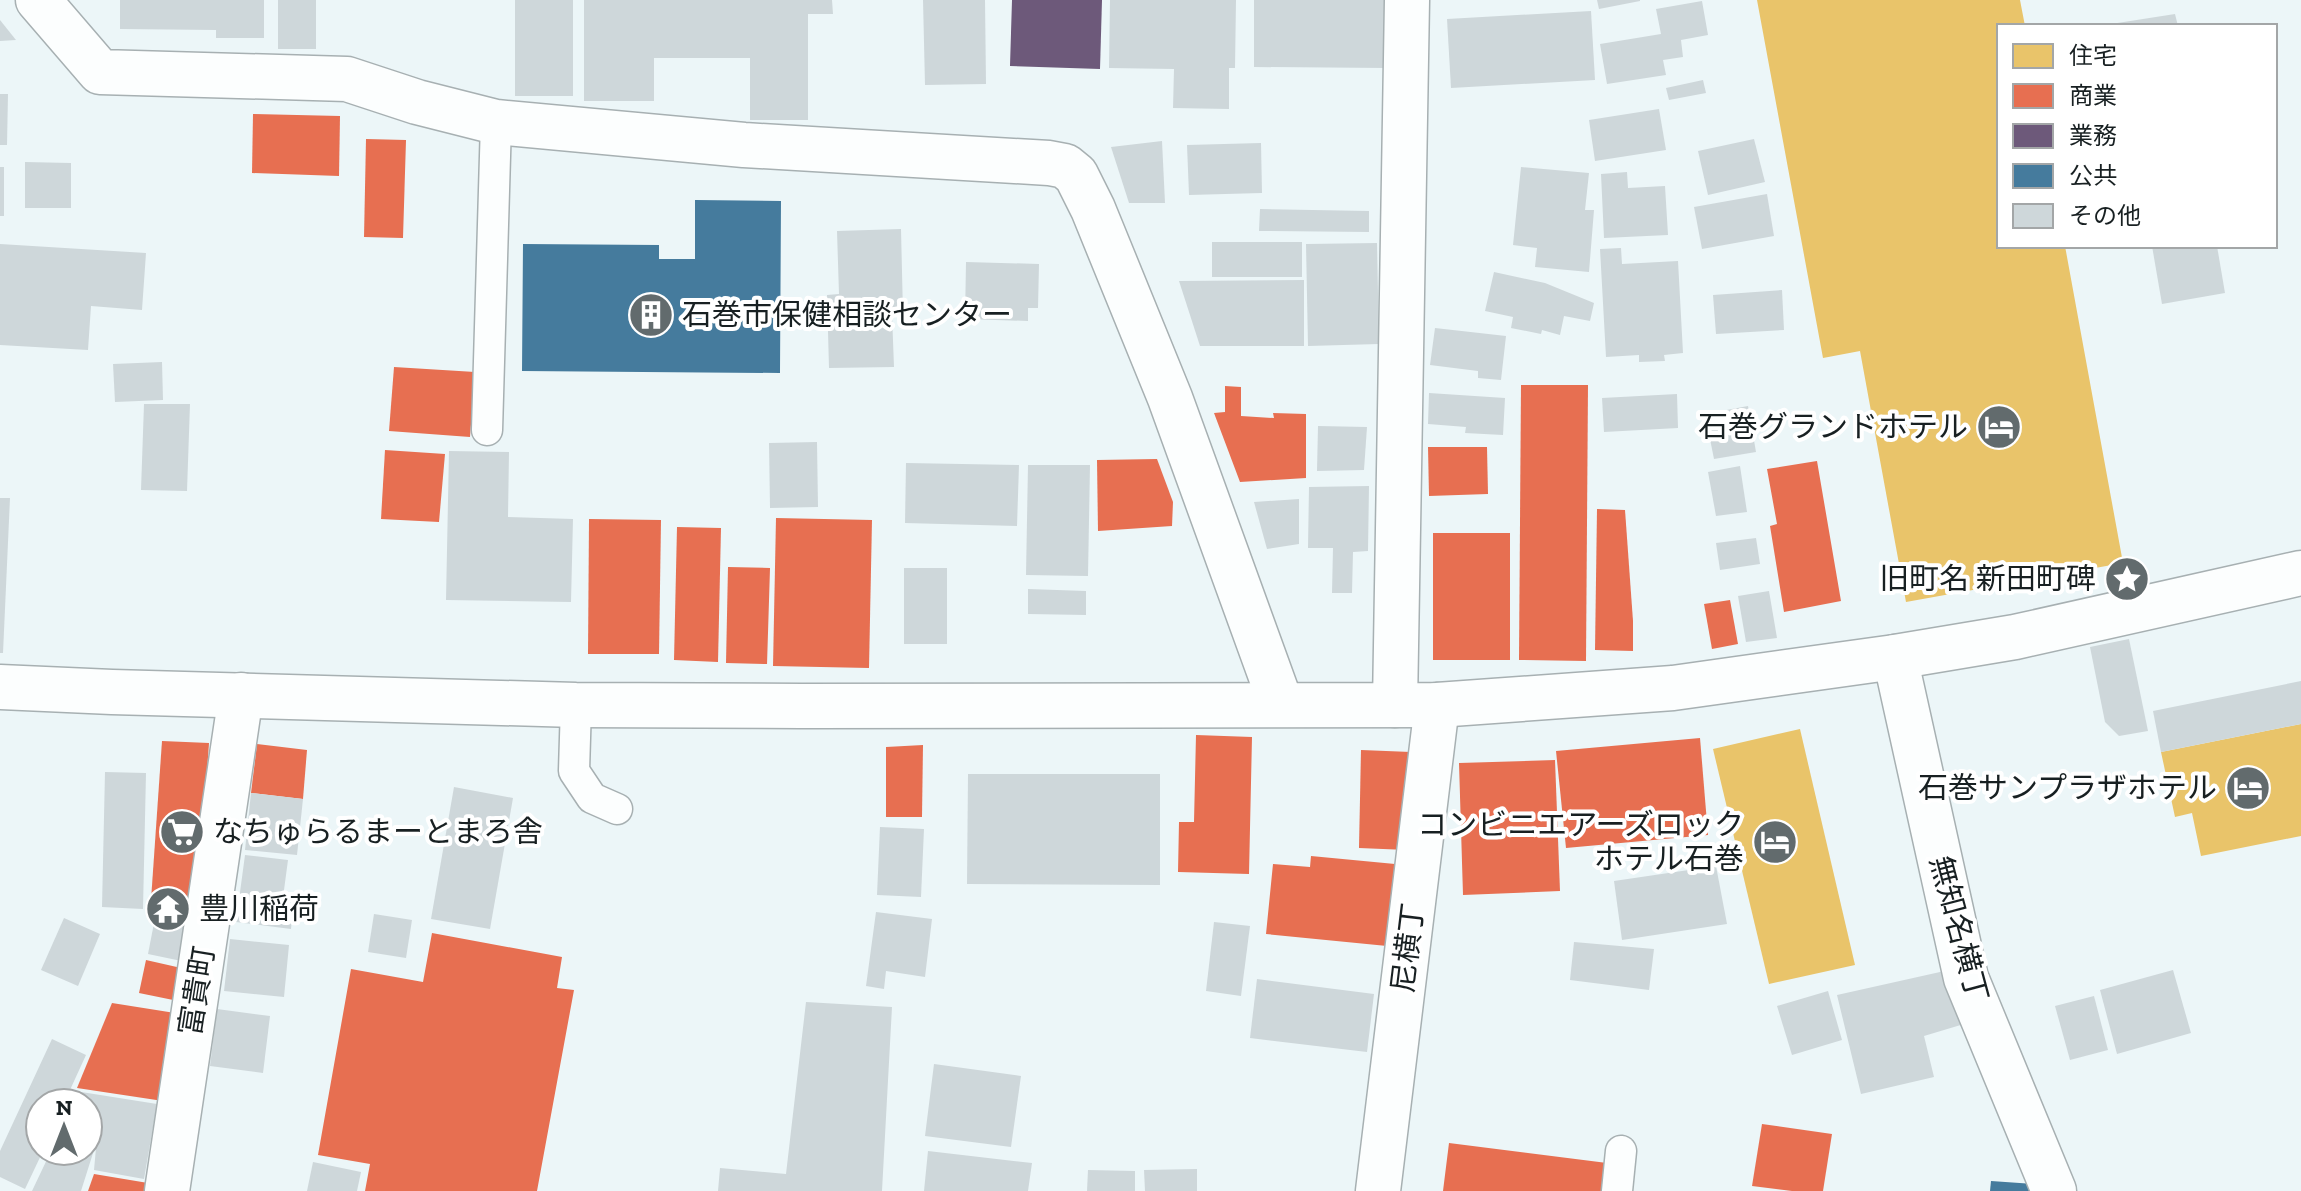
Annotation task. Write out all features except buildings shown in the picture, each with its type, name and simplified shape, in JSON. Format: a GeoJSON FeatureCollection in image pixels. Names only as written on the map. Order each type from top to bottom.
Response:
{"type":"FeatureCollection","features":[{"type":"Feature","properties":{"kind":"street"},"geometry":{"type":"LineString","coordinates":[[38,0],[100,72],[347,79],[417,102],[496,122],[744,145],[1065,166],[1076,175],[1093,209],[1164,383],[1281,704]]}},
{"type":"Feature","properties":{"kind":"street","name":"尼横丁"},"geometry":{"type":"LineString","coordinates":[[1378,1191],[1416,705],[1407,0]]}},
{"type":"Feature","properties":{"kind":"street"},"geometry":{"type":"LineString","coordinates":[[0,687],[576,705],[1416,705],[1673,688],[1895,657],[2015,637],[2301,573]]}},
{"type":"Feature","properties":{"kind":"street","name":"無知名横丁"},"geometry":{"type":"LineString","coordinates":[[1895,657],[1966,978],[2054,1191]]}},
{"type":"Feature","properties":{"kind":"street","name":"富貴町"},"geometry":{"type":"LineString","coordinates":[[167,1191],[241,695]]}},
{"type":"Feature","properties":{"kind":"lane"},"geometry":{"type":"LineString","coordinates":[[487,430],[496,122]]}},
{"type":"Feature","properties":{"kind":"lane"},"geometry":{"type":"LineString","coordinates":[[576,705],[574,771],[592,798],[617,809]]}},
{"type":"Feature","properties":{"kind":"lane"},"geometry":{"type":"LineString","coordinates":[[1617,1191],[1621,1151]]}},
{"type":"Feature","properties":{"kind":"place","name":"石巻市保健相談センター"},"geometry":{"type":"Point","coordinates":[651,315]}},
{"type":"Feature","properties":{"kind":"place","name":"石巻グランドホテル"},"geometry":{"type":"Point","coordinates":[1999,427]}},
{"type":"Feature","properties":{"kind":"place","name":"旧町名 新田町碑"},"geometry":{"type":"Point","coordinates":[2127,579]}},
{"type":"Feature","properties":{"kind":"place","name":"石巻サンプラザホテル"},"geometry":{"type":"Point","coordinates":[2248,788]}},
{"type":"Feature","properties":{"kind":"place","name":"なちゅらるまーとまろ舎"},"geometry":{"type":"Point","coordinates":[182,832]}},
{"type":"Feature","properties":{"kind":"place","name":"コンビニエアーズロック ホテル石巻"},"geometry":{"type":"Point","coordinates":[1775,842]}},
{"type":"Feature","properties":{"kind":"place","name":"豊川稲荷"},"geometry":{"type":"Point","coordinates":[168,909]}}]}
